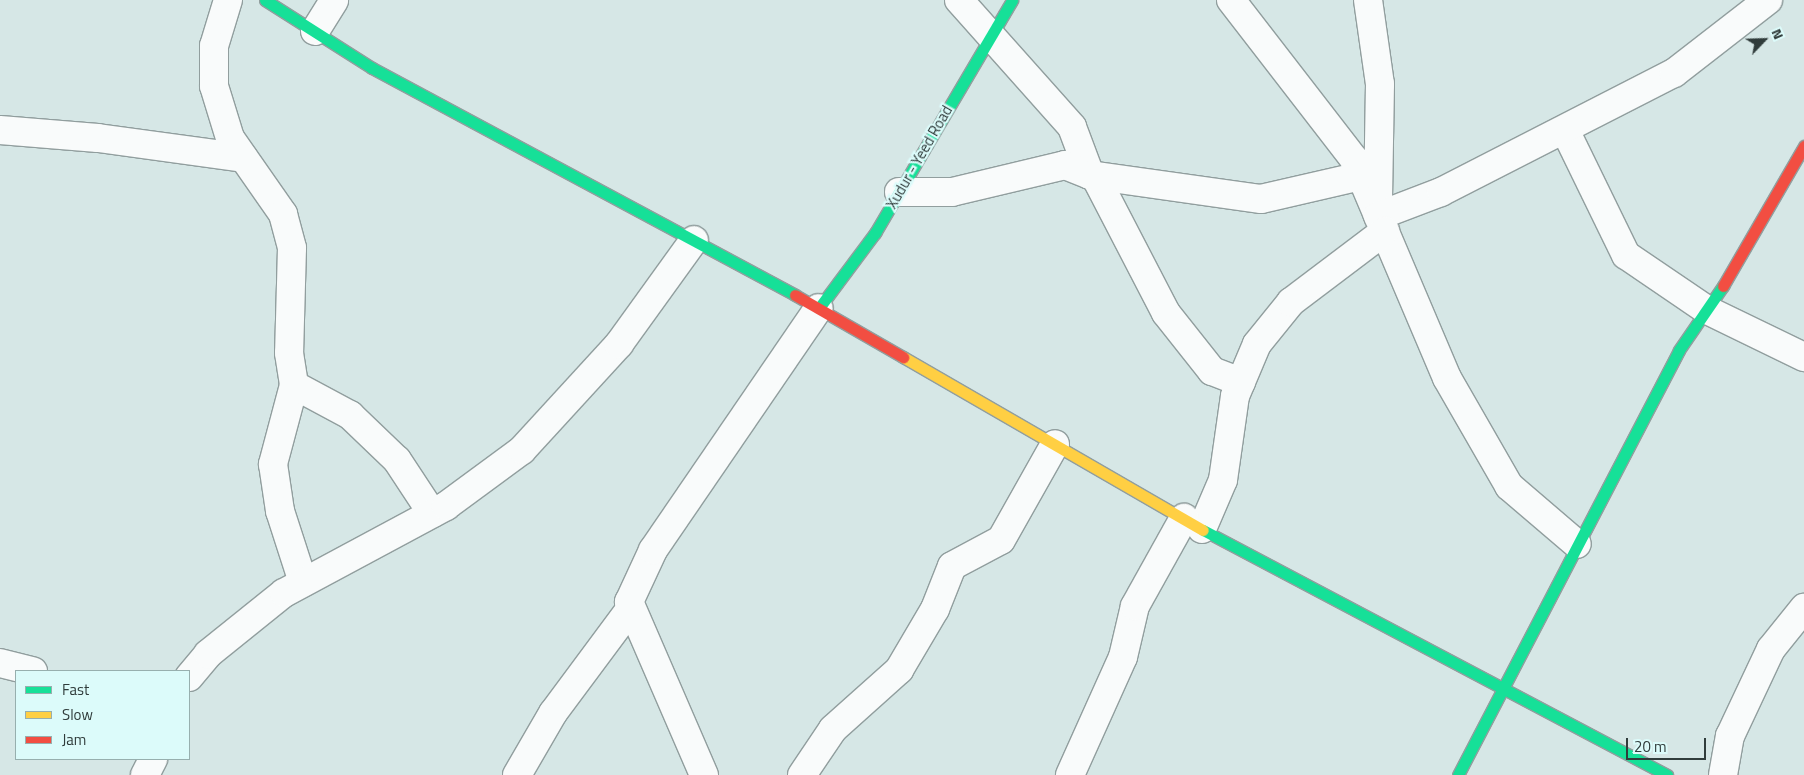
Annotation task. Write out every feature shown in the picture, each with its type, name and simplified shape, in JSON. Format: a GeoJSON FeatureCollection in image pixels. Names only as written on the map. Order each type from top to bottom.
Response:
{"type":"FeatureCollection","features":[{"type":"Feature","properties":{"kind":"main road"},"geometry":{"type":"LineString","coordinates":[[265,0],[372,68],[819,308],[1193,524],[1667,775]]}},
{"type":"Feature","properties":{"kind":"main road","name":"Xudur - Yeed Road"},"geometry":{"type":"LineString","coordinates":[[819,308],[875,234],[1012,0]]}},
{"type":"Feature","properties":{"kind":"main road"},"geometry":{"type":"LineString","coordinates":[[1458,775],[1505,688],[1577,544],[1679,350],[1707,310],[1804,146]]}},
{"type":"Feature","properties":{"kind":"street"},"geometry":{"type":"LineString","coordinates":[[228,0],[214,46],[214,86],[230,138],[283,214],[292,248],[289,352],[294,385],[273,464],[280,511],[303,582]]}},
{"type":"Feature","properties":{"kind":"street"},"geometry":{"type":"LineString","coordinates":[[315,31],[334,0]]}},
{"type":"Feature","properties":{"kind":"street"},"geometry":{"type":"LineString","coordinates":[[959,0],[1072,127],[1093,175],[1166,313],[1212,371],[1241,382]]}},
{"type":"Feature","properties":{"kind":"street"},"geometry":{"type":"LineString","coordinates":[[1231,0],[1354,159],[1447,378],[1509,486],[1577,544]]}},
{"type":"Feature","properties":{"kind":"street"},"geometry":{"type":"LineString","coordinates":[[1368,0],[1380,84],[1381,224]]}},
{"type":"Feature","properties":{"kind":"street"},"geometry":{"type":"LineString","coordinates":[[1070,775],[1123,657],[1135,606],[1223,480],[1235,396],[1257,344],[1291,302],[1381,224],[1674,73],[1767,0]]}},
{"type":"Feature","properties":{"kind":"street"},"geometry":{"type":"LineString","coordinates":[[0,130],[98,138],[244,158]]}},
{"type":"Feature","properties":{"kind":"street"},"geometry":{"type":"LineString","coordinates":[[1565,130],[1626,256],[1707,310],[1804,358]]}},
{"type":"Feature","properties":{"kind":"street"},"geometry":{"type":"LineString","coordinates":[[899,192],[952,192],[1065,165],[1093,175],[1261,199],[1361,176]]}},
{"type":"Feature","properties":{"kind":"street"},"geometry":{"type":"LineString","coordinates":[[190,676],[208,654],[284,593],[432,513],[522,450],[619,344],[694,240]]}},
{"type":"Feature","properties":{"kind":"street"},"geometry":{"type":"LineString","coordinates":[[704,775],[629,602],[653,550],[819,308]]}},
{"type":"Feature","properties":{"kind":"street"},"geometry":{"type":"LineString","coordinates":[[294,385],[350,415],[398,460],[432,513]]}},
{"type":"Feature","properties":{"kind":"street"},"geometry":{"type":"LineString","coordinates":[[802,775],[833,729],[899,670],[935,609],[952,566],[1001,540],[1055,444]]}},
{"type":"Feature","properties":{"kind":"street"},"geometry":{"type":"LineString","coordinates":[[518,775],[553,713],[631,608]]}},
{"type":"Feature","properties":{"kind":"street"},"geometry":{"type":"LineString","coordinates":[[1723,775],[1730,736],[1771,649],[1804,608]]}},
{"type":"Feature","properties":{"kind":"street"},"geometry":{"type":"LineString","coordinates":[[0,663],[29,670]]}},
{"type":"Feature","properties":{"kind":"street"},"geometry":{"type":"LineString","coordinates":[[145,775],[152,760]]}},
{"type":"Feature","properties":{"kind":"traffic: fast"},"geometry":{"type":"LineString","coordinates":[[265,0],[372,68],[795,295]]}},
{"type":"Feature","properties":{"kind":"traffic: fast"},"geometry":{"type":"LineString","coordinates":[[819,308],[875,233],[1012,0]]}},
{"type":"Feature","properties":{"kind":"traffic: fast"},"geometry":{"type":"LineString","coordinates":[[1458,775],[1679,350],[1723,286]]}},
{"type":"Feature","properties":{"kind":"traffic: fast"},"geometry":{"type":"LineString","coordinates":[[1203,530],[1667,775]]}},
{"type":"Feature","properties":{"kind":"traffic: slow"},"geometry":{"type":"LineString","coordinates":[[903,357],[1203,530]]}},
{"type":"Feature","properties":{"kind":"traffic: jam"},"geometry":{"type":"LineString","coordinates":[[1723,286],[1804,146]]}},
{"type":"Feature","properties":{"kind":"traffic: jam"},"geometry":{"type":"LineString","coordinates":[[795,295],[903,357]]}}]}
